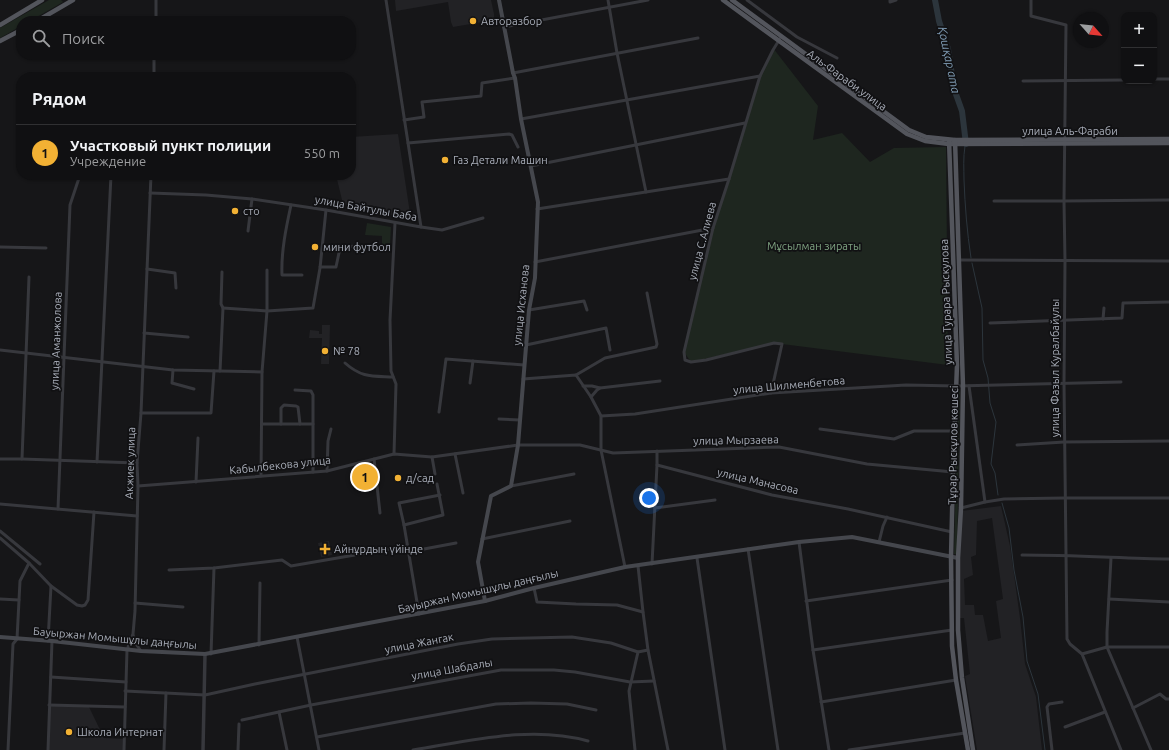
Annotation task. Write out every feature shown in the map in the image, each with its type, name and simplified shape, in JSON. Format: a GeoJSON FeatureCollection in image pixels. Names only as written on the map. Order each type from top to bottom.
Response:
{"type":"FeatureCollection","features":[{"type":"Feature","properties":{"kind":"main road"},"geometry":{"type":"LineString","coordinates":[[0,24],[42,0]]}},
{"type":"Feature","properties":{"kind":"main road"},"geometry":{"type":"LineString","coordinates":[[44,16],[65,2],[73,0]]}},
{"type":"Feature","properties":{"kind":"main road","name":"улица Исханова"},"geometry":{"type":"LineString","coordinates":[[499,0],[538,202],[535,278],[528,310],[518,445],[511,486]]}},
{"type":"Feature","properties":{"kind":"main road","name":"Аль-Фараби улица"},"geometry":{"type":"LineString","coordinates":[[723,0],[909,130],[926,137],[949,142],[972,142]]}},
{"type":"Feature","properties":{"kind":"main road","name":"Аль-Фараби улица"},"geometry":{"type":"LineString","coordinates":[[732,0],[780,39]]}},
{"type":"Feature","properties":{"kind":"main road"},"geometry":{"type":"LineString","coordinates":[[0,41],[16,33]]}},
{"type":"Feature","properties":{"kind":"main road","name":"улица Аль-Фараби"},"geometry":{"type":"LineString","coordinates":[[1065,142],[1169,139]]}},
{"type":"Feature","properties":{"kind":"main road","name":"улица Турара Рыскулова"},"geometry":{"type":"LineString","coordinates":[[949,142],[957,365],[953,487]]}},
{"type":"Feature","properties":{"kind":"main road","name":"Тұрар Рыскұлов көшесі"},"geometry":{"type":"LineString","coordinates":[[958,142],[963,386],[961,508],[958,558],[958,630],[962,678],[973,750]]}},
{"type":"Feature","properties":{"kind":"main road","name":"улица Аль-Фараби"},"geometry":{"type":"LineString","coordinates":[[972,142],[1169,143]]}},
{"type":"Feature","properties":{"kind":"main road"},"geometry":{"type":"LineString","coordinates":[[485,601],[478,562],[491,496],[511,486]]}},
{"type":"Feature","properties":{"kind":"main road","name":"Тұрар Рыскұлов көшесі"},"geometry":{"type":"LineString","coordinates":[[953,487],[951,557],[952,646],[956,680],[968,750]]}},
{"type":"Feature","properties":{"kind":"main road","name":"Бауыржан Момышұлы даңғылы"},"geometry":{"type":"LineString","coordinates":[[0,637],[127,650],[211,654],[485,601],[625,567],[697,558],[799,542],[852,537],[958,558]]}},
{"type":"Feature","properties":{"kind":"main road"},"geometry":{"type":"LineString","coordinates":[[952,646],[959,645]]}},
{"type":"Feature","properties":{"kind":"street"},"geometry":{"type":"LineString","coordinates":[[156,0],[156,16]]}},
{"type":"Feature","properties":{"kind":"street","name":"улица Байтулы Баба"},"geometry":{"type":"LineString","coordinates":[[150,193],[206,195],[252,199],[326,210],[421,228],[386,0]]}},
{"type":"Feature","properties":{"kind":"street"},"geometry":{"type":"LineString","coordinates":[[608,0],[617,53],[646,192]]}},
{"type":"Feature","properties":{"kind":"street"},"geometry":{"type":"LineString","coordinates":[[504,27],[648,0]]}},
{"type":"Feature","properties":{"kind":"street"},"geometry":{"type":"LineString","coordinates":[[747,0],[797,37],[817,46],[837,58]]}},
{"type":"Feature","properties":{"kind":"street"},"geometry":{"type":"LineString","coordinates":[[890,1],[896,0]]}},
{"type":"Feature","properties":{"kind":"street","name":"улица Фазыл Куралбайулы"},"geometry":{"type":"LineString","coordinates":[[1031,0],[1031,16],[1066,25],[1064,201],[1066,261],[1064,320],[1064,498],[1067,638],[1070,644],[1082,654],[1120,750]]}},
{"type":"Feature","properties":{"kind":"street"},"geometry":{"type":"LineString","coordinates":[[513,73],[698,38]]}},
{"type":"Feature","properties":{"kind":"street","name":"улица С.Алиева"},"geometry":{"type":"LineString","coordinates":[[771,394],[782,344],[774,343],[706,360],[691,362],[685,360],[684,352],[713,228],[745,123],[760,76],[780,39]]}},
{"type":"Feature","properties":{"kind":"street"},"geometry":{"type":"LineString","coordinates":[[154,60],[154,72]]}},
{"type":"Feature","properties":{"kind":"street"},"geometry":{"type":"LineString","coordinates":[[521,119],[760,76]]}},
{"type":"Feature","properties":{"kind":"street"},"geometry":{"type":"LineString","coordinates":[[404,120],[424,117],[422,102],[480,96],[482,83],[515,78]]}},
{"type":"Feature","properties":{"kind":"street"},"geometry":{"type":"LineString","coordinates":[[1157,79],[1169,79]]}},
{"type":"Feature","properties":{"kind":"street"},"geometry":{"type":"LineString","coordinates":[[1022,81],[1121,80]]}},
{"type":"Feature","properties":{"kind":"street"},"geometry":{"type":"LineString","coordinates":[[531,166],[745,123]]}},
{"type":"Feature","properties":{"kind":"street"},"geometry":{"type":"LineString","coordinates":[[408,143],[509,134],[512,135],[518,147]]}},
{"type":"Feature","properties":{"kind":"street"},"geometry":{"type":"LineString","coordinates":[[537,209],[729,178]]}},
{"type":"Feature","properties":{"kind":"street","name":"улица Аманжолова"},"geometry":{"type":"LineString","coordinates":[[58,509],[70,205],[78,180]]}},
{"type":"Feature","properties":{"kind":"street"},"geometry":{"type":"LineString","coordinates":[[97,462],[111,180]]}},
{"type":"Feature","properties":{"kind":"street","name":"Акжиек улица"},"geometry":{"type":"LineString","coordinates":[[124,750],[127,650],[133,634],[135,603],[138,486],[137,463],[141,413],[150,180]]}},
{"type":"Feature","properties":{"kind":"street"},"geometry":{"type":"LineString","coordinates":[[248,231],[252,199]]}},
{"type":"Feature","properties":{"kind":"street"},"geometry":{"type":"LineString","coordinates":[[994,201],[1169,200]]}},
{"type":"Feature","properties":{"kind":"street"},"geometry":{"type":"LineString","coordinates":[[291,205],[286,228],[282,275],[302,275]]}},
{"type":"Feature","properties":{"kind":"street"},"geometry":{"type":"LineString","coordinates":[[223,308],[267,311],[313,308],[320,267],[326,210]]}},
{"type":"Feature","properties":{"kind":"street"},"geometry":{"type":"LineString","coordinates":[[421,228],[442,230],[483,218]]}},
{"type":"Feature","properties":{"kind":"street"},"geometry":{"type":"LineString","coordinates":[[394,454],[396,384],[391,371],[390,320],[395,223]]}},
{"type":"Feature","properties":{"kind":"street"},"geometry":{"type":"LineString","coordinates":[[536,262],[713,228]]}},
{"type":"Feature","properties":{"kind":"street"},"geometry":{"type":"LineString","coordinates":[[320,267],[336,267],[340,248],[346,246],[364,247]]}},
{"type":"Feature","properties":{"kind":"street"},"geometry":{"type":"LineString","coordinates":[[0,247],[46,248]]}},
{"type":"Feature","properties":{"kind":"street"},"geometry":{"type":"LineString","coordinates":[[960,260],[1169,261]]}},
{"type":"Feature","properties":{"kind":"street"},"geometry":{"type":"LineString","coordinates":[[147,269],[175,273],[176,288]]}},
{"type":"Feature","properties":{"kind":"street"},"geometry":{"type":"LineString","coordinates":[[261,476],[262,372],[267,311],[267,270]]}},
{"type":"Feature","properties":{"kind":"street"},"geometry":{"type":"LineString","coordinates":[[220,371],[223,308],[221,304],[222,272]]}},
{"type":"Feature","properties":{"kind":"street"},"geometry":{"type":"LineString","coordinates":[[22,459],[29,277]]}},
{"type":"Feature","properties":{"kind":"street"},"geometry":{"type":"LineString","coordinates":[[523,379],[576,375],[605,358],[656,347],[657,344],[647,293]]}},
{"type":"Feature","properties":{"kind":"street"},"geometry":{"type":"LineString","coordinates":[[528,310],[584,301],[587,310]]}},
{"type":"Feature","properties":{"kind":"street"},"geometry":{"type":"LineString","coordinates":[[990,323],[1122,318],[1123,303],[1169,302]]}},
{"type":"Feature","properties":{"kind":"street"},"geometry":{"type":"LineString","coordinates":[[1103,319],[1104,308]]}},
{"type":"Feature","properties":{"kind":"street"},"geometry":{"type":"LineString","coordinates":[[526,345],[606,328],[610,350]]}},
{"type":"Feature","properties":{"kind":"street"},"geometry":{"type":"LineString","coordinates":[[144,333],[188,336]]}},
{"type":"Feature","properties":{"kind":"street"},"geometry":{"type":"LineString","coordinates":[[0,350],[173,370],[262,372]]}},
{"type":"Feature","properties":{"kind":"street"},"geometry":{"type":"LineString","coordinates":[[439,412],[446,359],[524,365]]}},
{"type":"Feature","properties":{"kind":"street"},"geometry":{"type":"LineString","coordinates":[[470,383],[473,361]]}},
{"type":"Feature","properties":{"kind":"street"},"geometry":{"type":"LineString","coordinates":[[345,363],[351,369],[365,376],[393,377]]}},
{"type":"Feature","properties":{"kind":"street"},"geometry":{"type":"LineString","coordinates":[[173,370],[172,383],[194,389]]}},
{"type":"Feature","properties":{"kind":"street"},"geometry":{"type":"LineString","coordinates":[[141,413],[211,414],[214,371]]}},
{"type":"Feature","properties":{"kind":"street"},"geometry":{"type":"LineString","coordinates":[[576,375],[591,397],[600,416],[602,450],[625,567]]}},
{"type":"Feature","properties":{"kind":"street"},"geometry":{"type":"LineString","coordinates":[[583,386],[600,388],[660,381]]}},
{"type":"Feature","properties":{"kind":"street","name":"улица Шилменбетова"},"geometry":{"type":"LineString","coordinates":[[600,416],[635,414],[771,394],[906,385],[986,386],[1121,382]]}},
{"type":"Feature","properties":{"kind":"street"},"geometry":{"type":"LineString","coordinates":[[969,386],[985,502]]}},
{"type":"Feature","properties":{"kind":"street"},"geometry":{"type":"LineString","coordinates":[[591,397],[600,388]]}},
{"type":"Feature","properties":{"kind":"street"},"geometry":{"type":"LineString","coordinates":[[295,390],[311,391],[313,395],[313,472]]}},
{"type":"Feature","properties":{"kind":"street"},"geometry":{"type":"LineString","coordinates":[[281,424],[281,408],[284,405],[298,407],[300,424]]}},
{"type":"Feature","properties":{"kind":"street"},"geometry":{"type":"LineString","coordinates":[[499,419],[520,420]]}},
{"type":"Feature","properties":{"kind":"street"},"geometry":{"type":"LineString","coordinates":[[262,424],[313,424]]}},
{"type":"Feature","properties":{"kind":"street"},"geometry":{"type":"LineString","coordinates":[[327,471],[328,441],[331,429]]}},
{"type":"Feature","properties":{"kind":"street"},"geometry":{"type":"LineString","coordinates":[[820,429],[894,439],[914,431],[955,431]]}},
{"type":"Feature","properties":{"kind":"street"},"geometry":{"type":"LineString","coordinates":[[196,482],[198,438]]}},
{"type":"Feature","properties":{"kind":"street"},"geometry":{"type":"LineString","coordinates":[[1017,445],[1064,442],[1169,441]]}},
{"type":"Feature","properties":{"kind":"street","name":"Кабылбекова улица"},"geometry":{"type":"LineString","coordinates":[[138,486],[327,471],[394,454],[432,457],[518,445]]}},
{"type":"Feature","properties":{"kind":"street","name":"улица Мырзаева"},"geometry":{"type":"LineString","coordinates":[[518,445],[580,445],[613,453],[779,447],[867,464],[953,472]]}},
{"type":"Feature","properties":{"kind":"street"},"geometry":{"type":"LineString","coordinates":[[652,564],[657,451]]}},
{"type":"Feature","properties":{"kind":"street"},"geometry":{"type":"LineString","coordinates":[[456,454],[463,493]]}},
{"type":"Feature","properties":{"kind":"street"},"geometry":{"type":"LineString","coordinates":[[432,457],[435,474]]}},
{"type":"Feature","properties":{"kind":"street"},"geometry":{"type":"LineString","coordinates":[[0,459],[137,463]]}},
{"type":"Feature","properties":{"kind":"street"},"geometry":{"type":"LineString","coordinates":[[374,459],[380,513]]}},
{"type":"Feature","properties":{"kind":"street","name":"улица Манасова"},"geometry":{"type":"LineString","coordinates":[[657,465],[772,495],[887,517],[952,532]]}},
{"type":"Feature","properties":{"kind":"street"},"geometry":{"type":"LineString","coordinates":[[511,486],[574,474]]}},
{"type":"Feature","properties":{"kind":"street"},"geometry":{"type":"LineString","coordinates":[[404,525],[444,515],[438,484]]}},
{"type":"Feature","properties":{"kind":"street"},"geometry":{"type":"LineString","coordinates":[[419,614],[399,503],[440,494]]}},
{"type":"Feature","properties":{"kind":"street"},"geometry":{"type":"LineString","coordinates":[[961,508],[1004,499],[1169,498]]}},
{"type":"Feature","properties":{"kind":"street"},"geometry":{"type":"LineString","coordinates":[[655,508],[715,500]]}},
{"type":"Feature","properties":{"kind":"street"},"geometry":{"type":"LineString","coordinates":[[0,504],[137,516]]}},
{"type":"Feature","properties":{"kind":"street"},"geometry":{"type":"LineString","coordinates":[[0,538],[29,563],[51,586],[77,605],[82,606],[85,605],[88,600],[94,512]]}},
{"type":"Feature","properties":{"kind":"street"},"geometry":{"type":"LineString","coordinates":[[879,542],[887,517]]}},
{"type":"Feature","properties":{"kind":"street"},"geometry":{"type":"LineString","coordinates":[[482,539],[570,521]]}},
{"type":"Feature","properties":{"kind":"street"},"geometry":{"type":"LineString","coordinates":[[0,531],[40,564]]}},
{"type":"Feature","properties":{"kind":"street"},"geometry":{"type":"LineString","coordinates":[[799,542],[813,650],[829,750]]}},
{"type":"Feature","properties":{"kind":"street"},"geometry":{"type":"LineString","coordinates":[[408,552],[456,543]]}},
{"type":"Feature","properties":{"kind":"street"},"geometry":{"type":"LineString","coordinates":[[169,570],[214,568],[282,560],[291,566],[407,546]]}},
{"type":"Feature","properties":{"kind":"street"},"geometry":{"type":"LineString","coordinates":[[748,549],[778,750]]}},
{"type":"Feature","properties":{"kind":"street"},"geometry":{"type":"LineString","coordinates":[[1022,556],[1066,555],[1111,558],[1169,559]]}},
{"type":"Feature","properties":{"kind":"street"},"geometry":{"type":"LineString","coordinates":[[697,558],[725,750]]}},
{"type":"Feature","properties":{"kind":"street"},"geometry":{"type":"LineString","coordinates":[[1111,558],[1107,647],[1151,750]]}},
{"type":"Feature","properties":{"kind":"street"},"geometry":{"type":"LineString","coordinates":[[8,750],[13,644],[17,638],[20,581],[29,563]]}},
{"type":"Feature","properties":{"kind":"street"},"geometry":{"type":"LineString","coordinates":[[638,566],[642,612],[648,650],[668,750]]}},
{"type":"Feature","properties":{"kind":"street"},"geometry":{"type":"LineString","coordinates":[[211,654],[214,568]]}},
{"type":"Feature","properties":{"kind":"street"},"geometry":{"type":"LineString","coordinates":[[806,601],[952,580]]}},
{"type":"Feature","properties":{"kind":"street"},"geometry":{"type":"LineString","coordinates":[[258,644],[260,584]]}},
{"type":"Feature","properties":{"kind":"street"},"geometry":{"type":"LineString","coordinates":[[48,750],[51,678],[51,586]]}},
{"type":"Feature","properties":{"kind":"street"},"geometry":{"type":"LineString","coordinates":[[534,588],[537,602],[616,605],[642,612]]}},
{"type":"Feature","properties":{"kind":"street"},"geometry":{"type":"LineString","coordinates":[[0,599],[19,600]]}},
{"type":"Feature","properties":{"kind":"street"},"geometry":{"type":"LineString","coordinates":[[1109,599],[1169,602]]}},
{"type":"Feature","properties":{"kind":"street"},"geometry":{"type":"LineString","coordinates":[[135,603],[183,607]]}},
{"type":"Feature","properties":{"kind":"street"},"geometry":{"type":"LineString","coordinates":[[813,650],[952,630]]}},
{"type":"Feature","properties":{"kind":"street"},"geometry":{"type":"LineString","coordinates":[[133,634],[136,644],[141,651]]}},
{"type":"Feature","properties":{"kind":"street"},"geometry":{"type":"LineString","coordinates":[[297,637],[319,750]]}},
{"type":"Feature","properties":{"kind":"street","name":"улица Жангак"},"geometry":{"type":"LineString","coordinates":[[125,690],[205,696],[255,684],[458,644],[492,639],[572,637],[612,643],[638,652]]}},
{"type":"Feature","properties":{"kind":"street"},"geometry":{"type":"LineString","coordinates":[[1082,654],[1107,647],[1169,647]]}},
{"type":"Feature","properties":{"kind":"street"},"geometry":{"type":"LineString","coordinates":[[635,750],[629,692],[630,682],[638,652],[648,650]]}},
{"type":"Feature","properties":{"kind":"street"},"geometry":{"type":"LineString","coordinates":[[203,750],[205,654]]}},
{"type":"Feature","properties":{"kind":"street","name":"улица Шабдалы"},"geometry":{"type":"LineString","coordinates":[[242,720],[311,705],[501,670],[574,672],[630,682],[654,681]]}},
{"type":"Feature","properties":{"kind":"street"},"geometry":{"type":"LineString","coordinates":[[51,678],[126,682]]}},
{"type":"Feature","properties":{"kind":"street"},"geometry":{"type":"LineString","coordinates":[[821,702],[956,680]]}},
{"type":"Feature","properties":{"kind":"street"},"geometry":{"type":"LineString","coordinates":[[164,750],[166,693]]}},
{"type":"Feature","properties":{"kind":"street"},"geometry":{"type":"LineString","coordinates":[[1133,708],[1160,694],[1166,699],[1169,699]]}},
{"type":"Feature","properties":{"kind":"street"},"geometry":{"type":"LineString","coordinates":[[1052,750],[1047,707],[1049,704],[1062,702]]}},
{"type":"Feature","properties":{"kind":"street"},"geometry":{"type":"LineString","coordinates":[[317,737],[496,704],[567,704],[596,710]]}},
{"type":"Feature","properties":{"kind":"street"},"geometry":{"type":"LineString","coordinates":[[49,705],[125,707]]}},
{"type":"Feature","properties":{"kind":"street"},"geometry":{"type":"LineString","coordinates":[[279,712],[287,750]]}},
{"type":"Feature","properties":{"kind":"street"},"geometry":{"type":"LineString","coordinates":[[1065,727],[1105,712]]}},
{"type":"Feature","properties":{"kind":"street"},"geometry":{"type":"LineString","coordinates":[[238,750],[239,724]]}},
{"type":"Feature","properties":{"kind":"street"},"geometry":{"type":"LineString","coordinates":[[849,750],[966,733]]}},
{"type":"Feature","properties":{"kind":"street"},"geometry":{"type":"LineString","coordinates":[[413,750],[516,735],[548,734],[574,737],[588,741]]}},
{"type":"Feature","properties":{"kind":"shaded area"},"geometry":{"type":"Polygon","coordinates":[[[395,0],[491,0],[494,20],[453,27],[448,2],[396,11],[395,0]]]}},
{"type":"Feature","properties":{"kind":"shaded area"},"geometry":{"type":"Polygon","coordinates":[[[398,134],[411,220],[343,204],[337,180],[356,180],[356,137],[398,134]]]}},
{"type":"Feature","properties":{"kind":"shaded area","name":"№ 78"},"geometry":{"type":"Polygon","coordinates":[[[322,325],[330,325],[329,364],[321,364],[322,338],[309,338],[310,330],[319,331],[319,334],[322,334],[322,325]]]}},
{"type":"Feature","properties":{"kind":"shaded area"},"geometry":{"type":"Polygon","coordinates":[[[1001,506],[1010,546],[1025,664],[1036,697],[1042,750],[977,750],[965,676],[970,674],[964,618],[960,618],[959,558],[961,511],[1001,506]],[[992,518],[977,521],[976,555],[971,557],[973,575],[964,579],[965,605],[974,605],[975,615],[983,615],[988,641],[1001,638],[996,601],[1003,599],[992,518]]]}},
{"type":"Feature","properties":{"kind":"shaded area","name":"Айнұрдың үйінде"},"geometry":{"type":"Polygon","coordinates":[[[329,541],[332,555],[321,557],[318,543],[329,541]]]}},
{"type":"Feature","properties":{"kind":"shaded area"},"geometry":{"type":"Polygon","coordinates":[[[49,705],[89,707],[104,738],[124,739],[124,750],[48,750],[49,705]]]}},
{"type":"Feature","properties":{"kind":"green space"},"geometry":{"type":"Polygon","coordinates":[[[49,0],[61,0],[63,2],[39,16],[21,16],[49,0]]]}},
{"type":"Feature","properties":{"kind":"green space"},"geometry":{"type":"Polygon","coordinates":[[[16,19],[16,29],[0,38],[0,28],[16,19]]]}},
{"type":"Feature","properties":{"kind":"green space","name":"Мұсылман зираты"},"geometry":{"type":"Polygon","coordinates":[[[773,48],[818,106],[813,140],[842,133],[870,162],[894,148],[946,147],[948,365],[774,343],[691,362],[684,352],[713,228],[760,76],[773,48]]]}},
{"type":"Feature","properties":{"kind":"green space"},"geometry":{"type":"Polygon","coordinates":[[[367,223],[391,227],[390,245],[382,245],[382,236],[365,235],[367,223]]]}},
{"type":"Feature","properties":{"kind":"green space"},"geometry":{"type":"Polygon","coordinates":[[[958,389],[960,390],[957,554],[954,554],[958,389]]]}},
{"type":"Feature","properties":{"kind":"waterway","name":"Қошқар ата"},"geometry":{"type":"LineString","coordinates":[[935,0],[939,21],[948,49],[953,86],[962,111],[966,144]]}},
{"type":"Feature","properties":{"kind":"waterway"},"geometry":{"type":"LineString","coordinates":[[965,146],[964,190],[971,258]]}},
{"type":"Feature","properties":{"kind":"waterway"},"geometry":{"type":"LineString","coordinates":[[972,263],[982,308],[983,360],[988,378],[990,403],[996,422],[991,464],[995,473],[998,495]]}},
{"type":"Feature","properties":{"kind":"waterway"},"geometry":{"type":"LineString","coordinates":[[1002,503],[1009,528],[1014,570],[1023,617],[1027,661],[1038,694],[1045,750]]}},
{"type":"Feature","properties":{"kind":"place","name":"Авторазбор"},"geometry":{"type":"Point","coordinates":[473,21]}},
{"type":"Feature","properties":{"kind":"place","name":"Газ Детали Машин"},"geometry":{"type":"Point","coordinates":[445,160]}},
{"type":"Feature","properties":{"kind":"place","name":"сто"},"geometry":{"type":"Point","coordinates":[235,211]}},
{"type":"Feature","properties":{"kind":"place","name":"мини футбол"},"geometry":{"type":"Point","coordinates":[315,247]}},
{"type":"Feature","properties":{"kind":"place","name":"№ 78"},"geometry":{"type":"Point","coordinates":[325,351]}},
{"type":"Feature","properties":{"kind":"place","name":"Участковый пункт полиции"},"geometry":{"type":"Point","coordinates":[365,477]}},
{"type":"Feature","properties":{"kind":"place","name":"д/сад"},"geometry":{"type":"Point","coordinates":[398,478]}},
{"type":"Feature","properties":{"kind":"place","name":"Айнұрдың үйінде"},"geometry":{"type":"Point","coordinates":[325,549]}},
{"type":"Feature","properties":{"kind":"place","name":"Школа Интернат"},"geometry":{"type":"Point","coordinates":[69,732]}}]}
